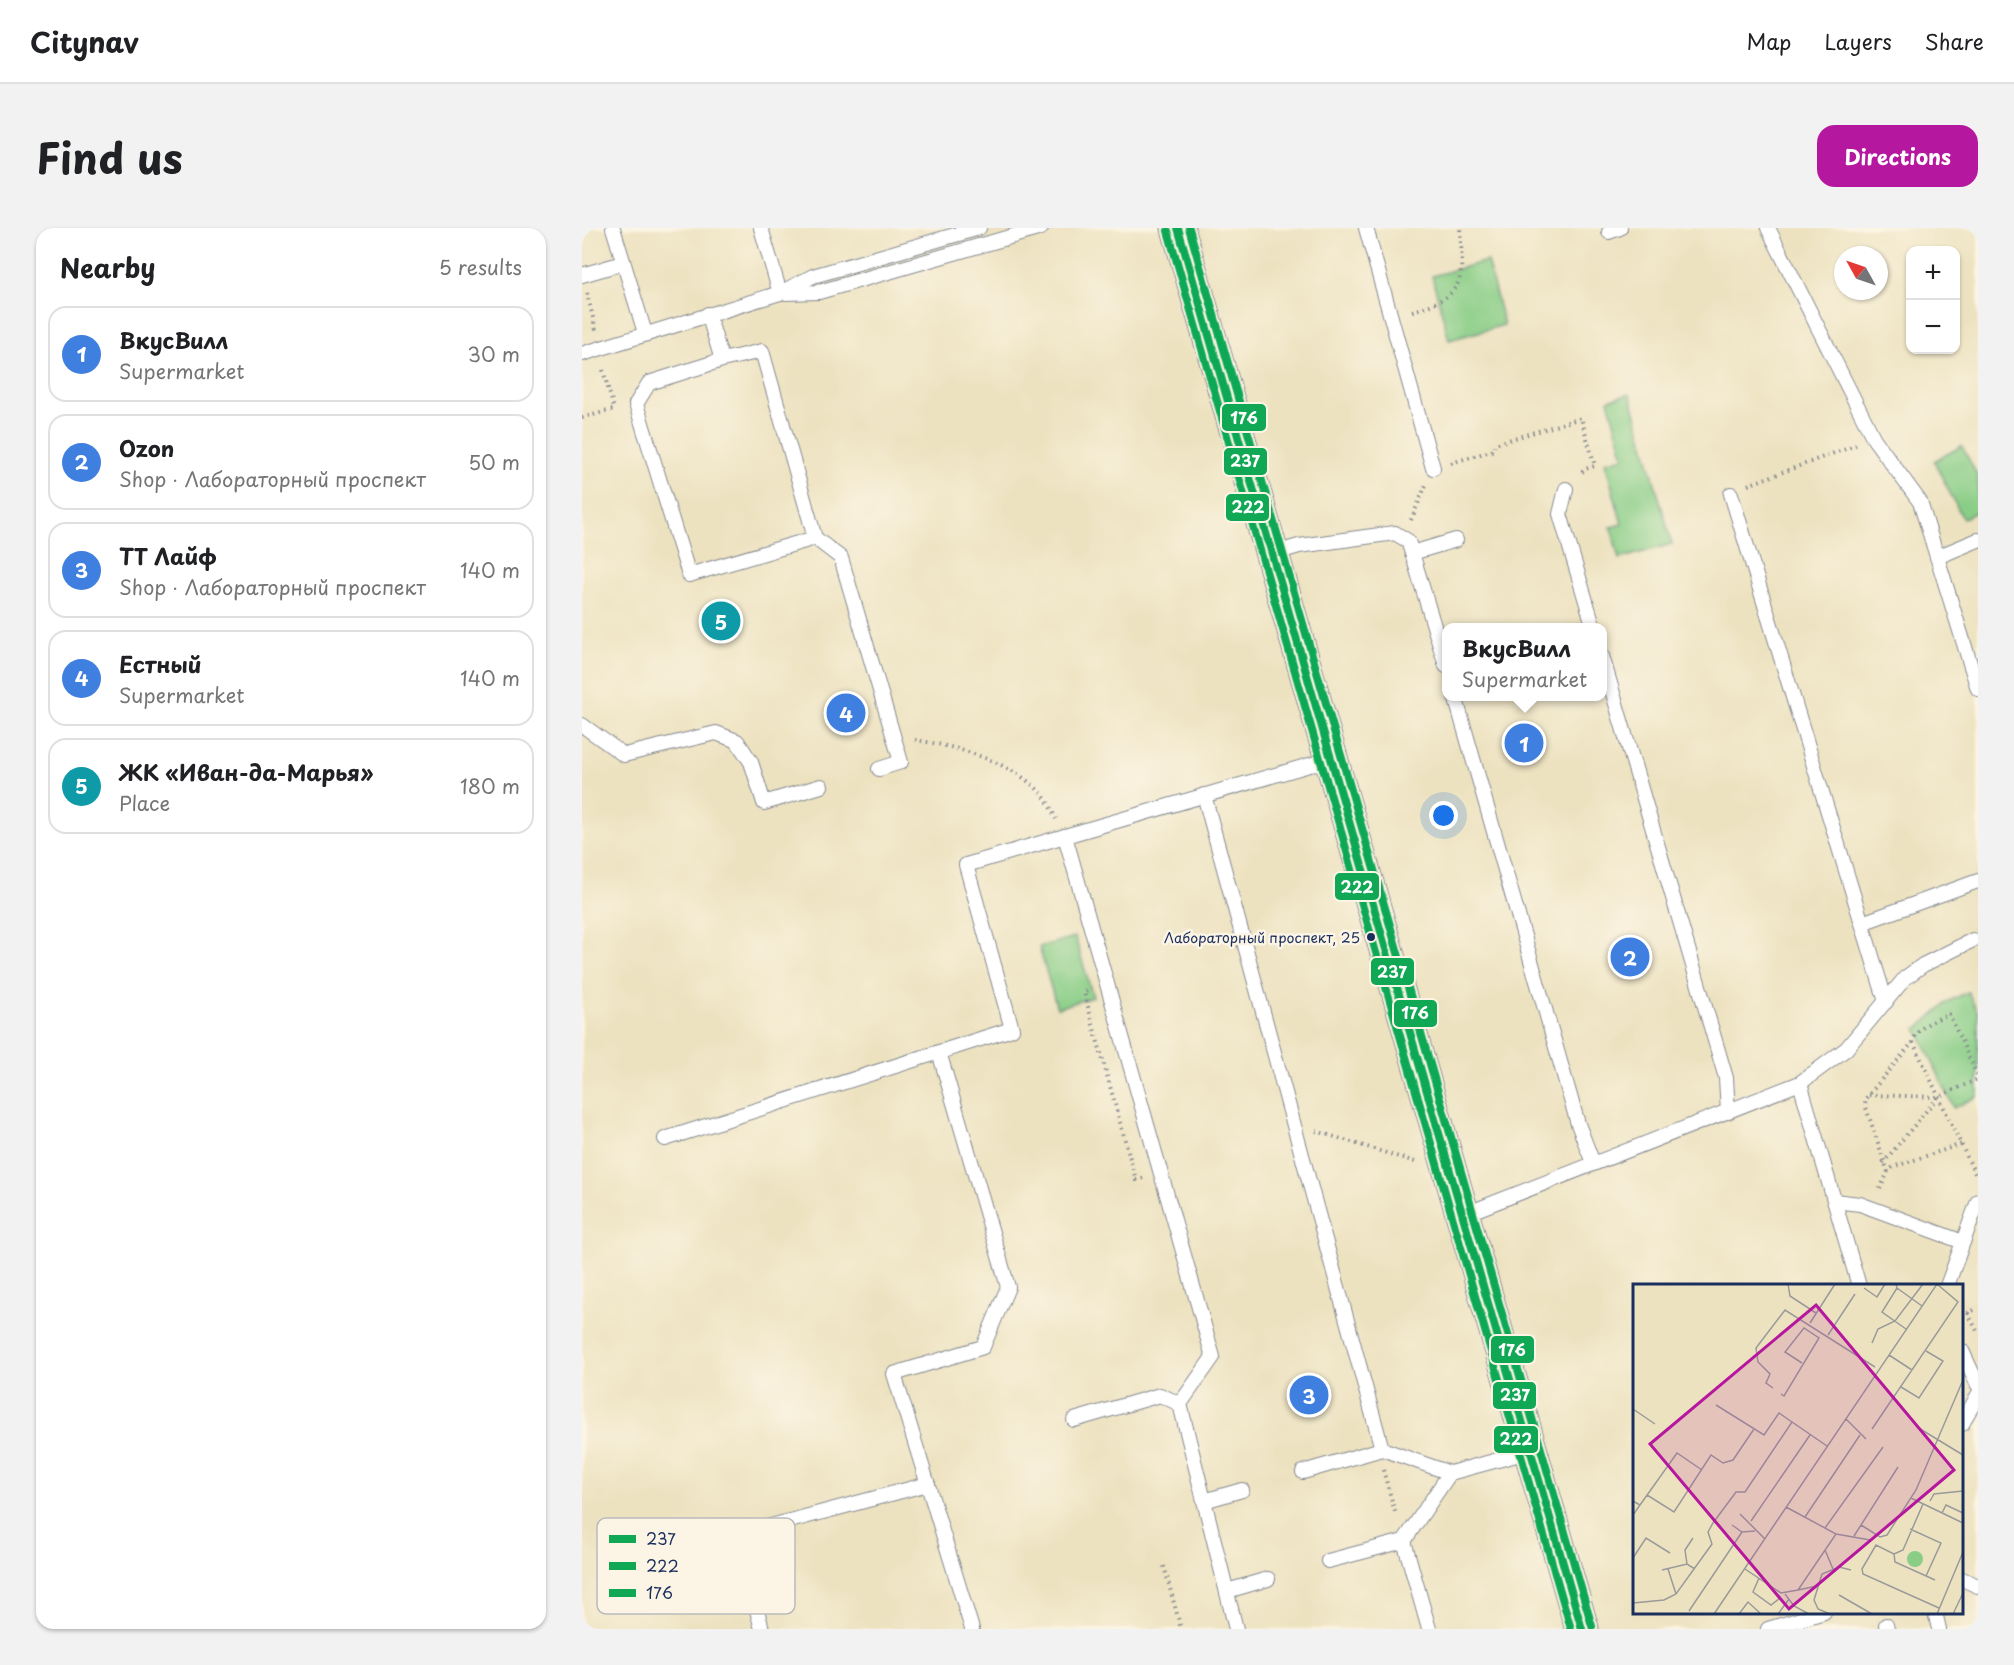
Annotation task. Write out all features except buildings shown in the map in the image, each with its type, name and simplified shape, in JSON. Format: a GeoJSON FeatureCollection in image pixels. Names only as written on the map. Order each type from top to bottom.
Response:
{"type":"FeatureCollection","features":[{"type":"Feature","properties":{"kind":"street"},"geometry":{"type":"LineString","coordinates":[[1178,228],[1582,1629]]}},
{"type":"Feature","properties":{"kind":"lane"},"geometry":{"type":"LineString","coordinates":[[613,228],[645,333]]}},
{"type":"Feature","properties":{"kind":"lane"},"geometry":{"type":"LineString","coordinates":[[761,228],[780,293]]}},
{"type":"Feature","properties":{"kind":"lane"},"geometry":{"type":"LineString","coordinates":[[582,354],[780,293],[813,276],[979,228]]}},
{"type":"Feature","properties":{"kind":"lane"},"geometry":{"type":"LineString","coordinates":[[780,293],[819,292],[1041,228]]}},
{"type":"Feature","properties":{"kind":"lane"},"geometry":{"type":"LineString","coordinates":[[1366,228],[1433,468]]}},
{"type":"Feature","properties":{"kind":"lane"},"geometry":{"type":"LineString","coordinates":[[1768,228],[1874,439],[1920,502],[1978,689]]}},
{"type":"Feature","properties":{"kind":"lane"},"geometry":{"type":"LineString","coordinates":[[582,275],[622,262]]}},
{"type":"Feature","properties":{"kind":"lane"},"geometry":{"type":"LineString","coordinates":[[708,314],[722,360]]}},
{"type":"Feature","properties":{"kind":"lane"},"geometry":{"type":"LineString","coordinates":[[815,538],[689,575],[636,404],[649,383],[722,360],[762,351],[815,538],[841,558],[901,762],[879,769]]}},
{"type":"Feature","properties":{"kind":"lane"},"geometry":{"type":"LineString","coordinates":[[1566,489],[1560,514],[1592,623]]}},
{"type":"Feature","properties":{"kind":"lane"},"geometry":{"type":"LineString","coordinates":[[1731,494],[1886,1002]]}},
{"type":"Feature","properties":{"kind":"lane"},"geometry":{"type":"LineString","coordinates":[[1272,554],[1299,546],[1395,533],[1410,547],[1442,653]]}},
{"type":"Feature","properties":{"kind":"lane"},"geometry":{"type":"LineString","coordinates":[[1410,547],[1456,540]]}},
{"type":"Feature","properties":{"kind":"lane"},"geometry":{"type":"LineString","coordinates":[[1937,557],[1978,540]]}},
{"type":"Feature","properties":{"kind":"lane"},"geometry":{"type":"LineString","coordinates":[[1607,673],[1726,1078],[1728,1112]]}},
{"type":"Feature","properties":{"kind":"lane"},"geometry":{"type":"LineString","coordinates":[[1456,701],[1578,1124],[1593,1163]]}},
{"type":"Feature","properties":{"kind":"lane"},"geometry":{"type":"LineString","coordinates":[[582,725],[624,755],[716,733],[737,741],[751,762],[764,804],[821,786]]}},
{"type":"Feature","properties":{"kind":"lane"},"geometry":{"type":"LineString","coordinates":[[665,1139],[1012,1029],[966,865],[1330,759]]}},
{"type":"Feature","properties":{"kind":"lane"},"geometry":{"type":"LineString","coordinates":[[1204,795],[1382,1449]]}},
{"type":"Feature","properties":{"kind":"lane"},"geometry":{"type":"LineString","coordinates":[[1065,836],[1213,1357],[1180,1404],[1236,1629]]}},
{"type":"Feature","properties":{"kind":"lane"},"geometry":{"type":"LineString","coordinates":[[1862,923],[1978,881]]}},
{"type":"Feature","properties":{"kind":"lane"},"geometry":{"type":"LineString","coordinates":[[1463,1215],[1800,1083],[1846,1049],[1905,978],[1923,965],[1973,940]]}},
{"type":"Feature","properties":{"kind":"lane"},"geometry":{"type":"LineString","coordinates":[[939,1052],[1008,1287],[983,1347],[894,1374],[972,1629]]}},
{"type":"Feature","properties":{"kind":"lane"},"geometry":{"type":"LineString","coordinates":[[1800,1083],[1858,1284]]}},
{"type":"Feature","properties":{"kind":"lane"},"geometry":{"type":"LineString","coordinates":[[1834,1201],[1860,1204],[1963,1242]]}},
{"type":"Feature","properties":{"kind":"lane"},"geometry":{"type":"LineString","coordinates":[[1948,1284],[1978,1201]]}},
{"type":"Feature","properties":{"kind":"lane"},"geometry":{"type":"LineString","coordinates":[[1963,1353],[1978,1385]]}},
{"type":"Feature","properties":{"kind":"lane"},"geometry":{"type":"LineString","coordinates":[[1074,1420],[1160,1395],[1180,1404]]}},
{"type":"Feature","properties":{"kind":"lane"},"geometry":{"type":"LineString","coordinates":[[1963,1422],[1978,1395]]}},
{"type":"Feature","properties":{"kind":"lane"},"geometry":{"type":"LineString","coordinates":[[1303,1472],[1382,1449],[1450,1473],[1532,1451]]}},
{"type":"Feature","properties":{"kind":"lane"},"geometry":{"type":"LineString","coordinates":[[1328,1561],[1404,1541],[1450,1473]]}},
{"type":"Feature","properties":{"kind":"lane"},"geometry":{"type":"LineString","coordinates":[[795,1520],[928,1484]]}},
{"type":"Feature","properties":{"kind":"lane"},"geometry":{"type":"LineString","coordinates":[[1204,1501],[1242,1490]]}},
{"type":"Feature","properties":{"kind":"lane"},"geometry":{"type":"LineString","coordinates":[[1404,1541],[1429,1629]]}},
{"type":"Feature","properties":{"kind":"lane"},"geometry":{"type":"LineString","coordinates":[[1227,1591],[1268,1579]]}},
{"type":"Feature","properties":{"kind":"lane"},"geometry":{"type":"LineString","coordinates":[[1963,1580],[1978,1586]]}},
{"type":"Feature","properties":{"kind":"lane"},"geometry":{"type":"LineString","coordinates":[[758,1614],[762,1629]]}},
{"type":"Feature","properties":{"kind":"lane"},"geometry":{"type":"LineString","coordinates":[[1768,1629],[1817,1614]]}},
{"type":"Feature","properties":{"kind":"lane"},"geometry":{"type":"LineString","coordinates":[[1935,1614],[1939,1629]]}},
{"type":"Feature","properties":{"kind":"path"},"geometry":{"type":"LineString","coordinates":[[1391,317],[1439,303],[1456,290],[1463,268],[1460,228]]}},
{"type":"Feature","properties":{"kind":"path"},"geometry":{"type":"LineString","coordinates":[[582,418],[636,404]]}},
{"type":"Feature","properties":{"kind":"path"},"geometry":{"type":"LineString","coordinates":[[1410,547],[1412,516],[1433,468],[1494,450],[1495,444],[1581,418],[1595,466],[1586,469],[1566,489]]}},
{"type":"Feature","properties":{"kind":"path"},"geometry":{"type":"LineString","coordinates":[[1731,494],[1874,439]]}},
{"type":"Feature","properties":{"kind":"path"},"geometry":{"type":"LineString","coordinates":[[893,736],[939,743],[975,753],[1013,772],[1043,794],[1056,818]]}},
{"type":"Feature","properties":{"kind":"path"},"geometry":{"type":"LineString","coordinates":[[1883,1163],[1938,1097],[1978,1078],[1949,1014],[1928,1023],[1914,1037],[1913,1042],[1869,1095],[1865,1105],[1883,1163],[1888,1172]]}},
{"type":"Feature","properties":{"kind":"path"},"geometry":{"type":"LineString","coordinates":[[1913,1042],[1975,1174]]}},
{"type":"Feature","properties":{"kind":"path"},"geometry":{"type":"LineString","coordinates":[[1869,1095],[1938,1097]]}},
{"type":"Feature","properties":{"kind":"path"},"geometry":{"type":"LineString","coordinates":[[1294,1125],[1416,1162]]}},
{"type":"Feature","properties":{"kind":"path"},"geometry":{"type":"LineString","coordinates":[[1878,1194],[1888,1172],[1962,1144]]}},
{"type":"Feature","properties":{"kind":"path"},"geometry":{"type":"LineString","coordinates":[[1963,1316],[1978,1308]]}},
{"type":"Feature","properties":{"kind":"path"},"geometry":{"type":"LineString","coordinates":[[1968,1313],[1978,1334]]}},
{"type":"Feature","properties":{"kind":"path"},"geometry":{"type":"LineString","coordinates":[[1382,1449],[1381,1464],[1404,1541]]}},
{"type":"Feature","properties":{"kind":"path"},"geometry":{"type":"LineString","coordinates":[[1164,1566],[1181,1629]]}},
{"type":"Feature","properties":{"kind":"green space"},"geometry":{"type":"Polygon","coordinates":[[[1487,261],[1504,325],[1449,340],[1432,276],[1487,261]]]}},
{"type":"Feature","properties":{"kind":"green space"},"geometry":{"type":"Polygon","coordinates":[[[1630,394],[1672,544],[1619,559],[1611,527],[1622,524],[1605,462],[1624,457],[1608,400],[1630,394]]]}},
{"type":"Feature","properties":{"kind":"green space"},"geometry":{"type":"Polygon","coordinates":[[[1962,446],[1978,477],[1978,511],[1963,519],[1934,461],[1962,446]]]}},
{"type":"Feature","properties":{"kind":"green space"},"geometry":{"type":"Polygon","coordinates":[[[1075,937],[1093,997],[1057,1008],[1039,947],[1075,937]]]}},
{"type":"Feature","properties":{"kind":"green space"},"geometry":{"type":"Polygon","coordinates":[[[1968,992],[1978,1013],[1978,1096],[1954,1108],[1917,1029],[1949,1001],[1968,992]]]}},
{"type":"Feature","properties":{"kind":"transit line","name":"237"},"geometry":{"type":"LineString","coordinates":[[1178,228],[1582,1629]]}},
{"type":"Feature","properties":{"kind":"transit line","name":"176"},"geometry":{"type":"LineString","coordinates":[[1189,228],[1592,1626]]}},
{"type":"Feature","properties":{"kind":"transit line","name":"222"},"geometry":{"type":"LineString","coordinates":[[1168,231],[1571,1629]]}},
{"type":"Feature","properties":{"kind":"place","name":"ЖК «Иван-да-Марья»"},"geometry":{"type":"Point","coordinates":[721,621]}},
{"type":"Feature","properties":{"kind":"place","name":"Естный"},"geometry":{"type":"Point","coordinates":[846,713]}},
{"type":"Feature","properties":{"kind":"place","name":"ВкусВилл"},"geometry":{"type":"Point","coordinates":[1524,743]}},
{"type":"Feature","properties":{"kind":"place","name":"Лабораторный проспект, 25"},"geometry":{"type":"Point","coordinates":[1371,937]}},
{"type":"Feature","properties":{"kind":"place","name":"Ozon"},"geometry":{"type":"Point","coordinates":[1630,957]}},
{"type":"Feature","properties":{"kind":"place","name":"ТТ Лайф"},"geometry":{"type":"Point","coordinates":[1309,1395]}}]}
